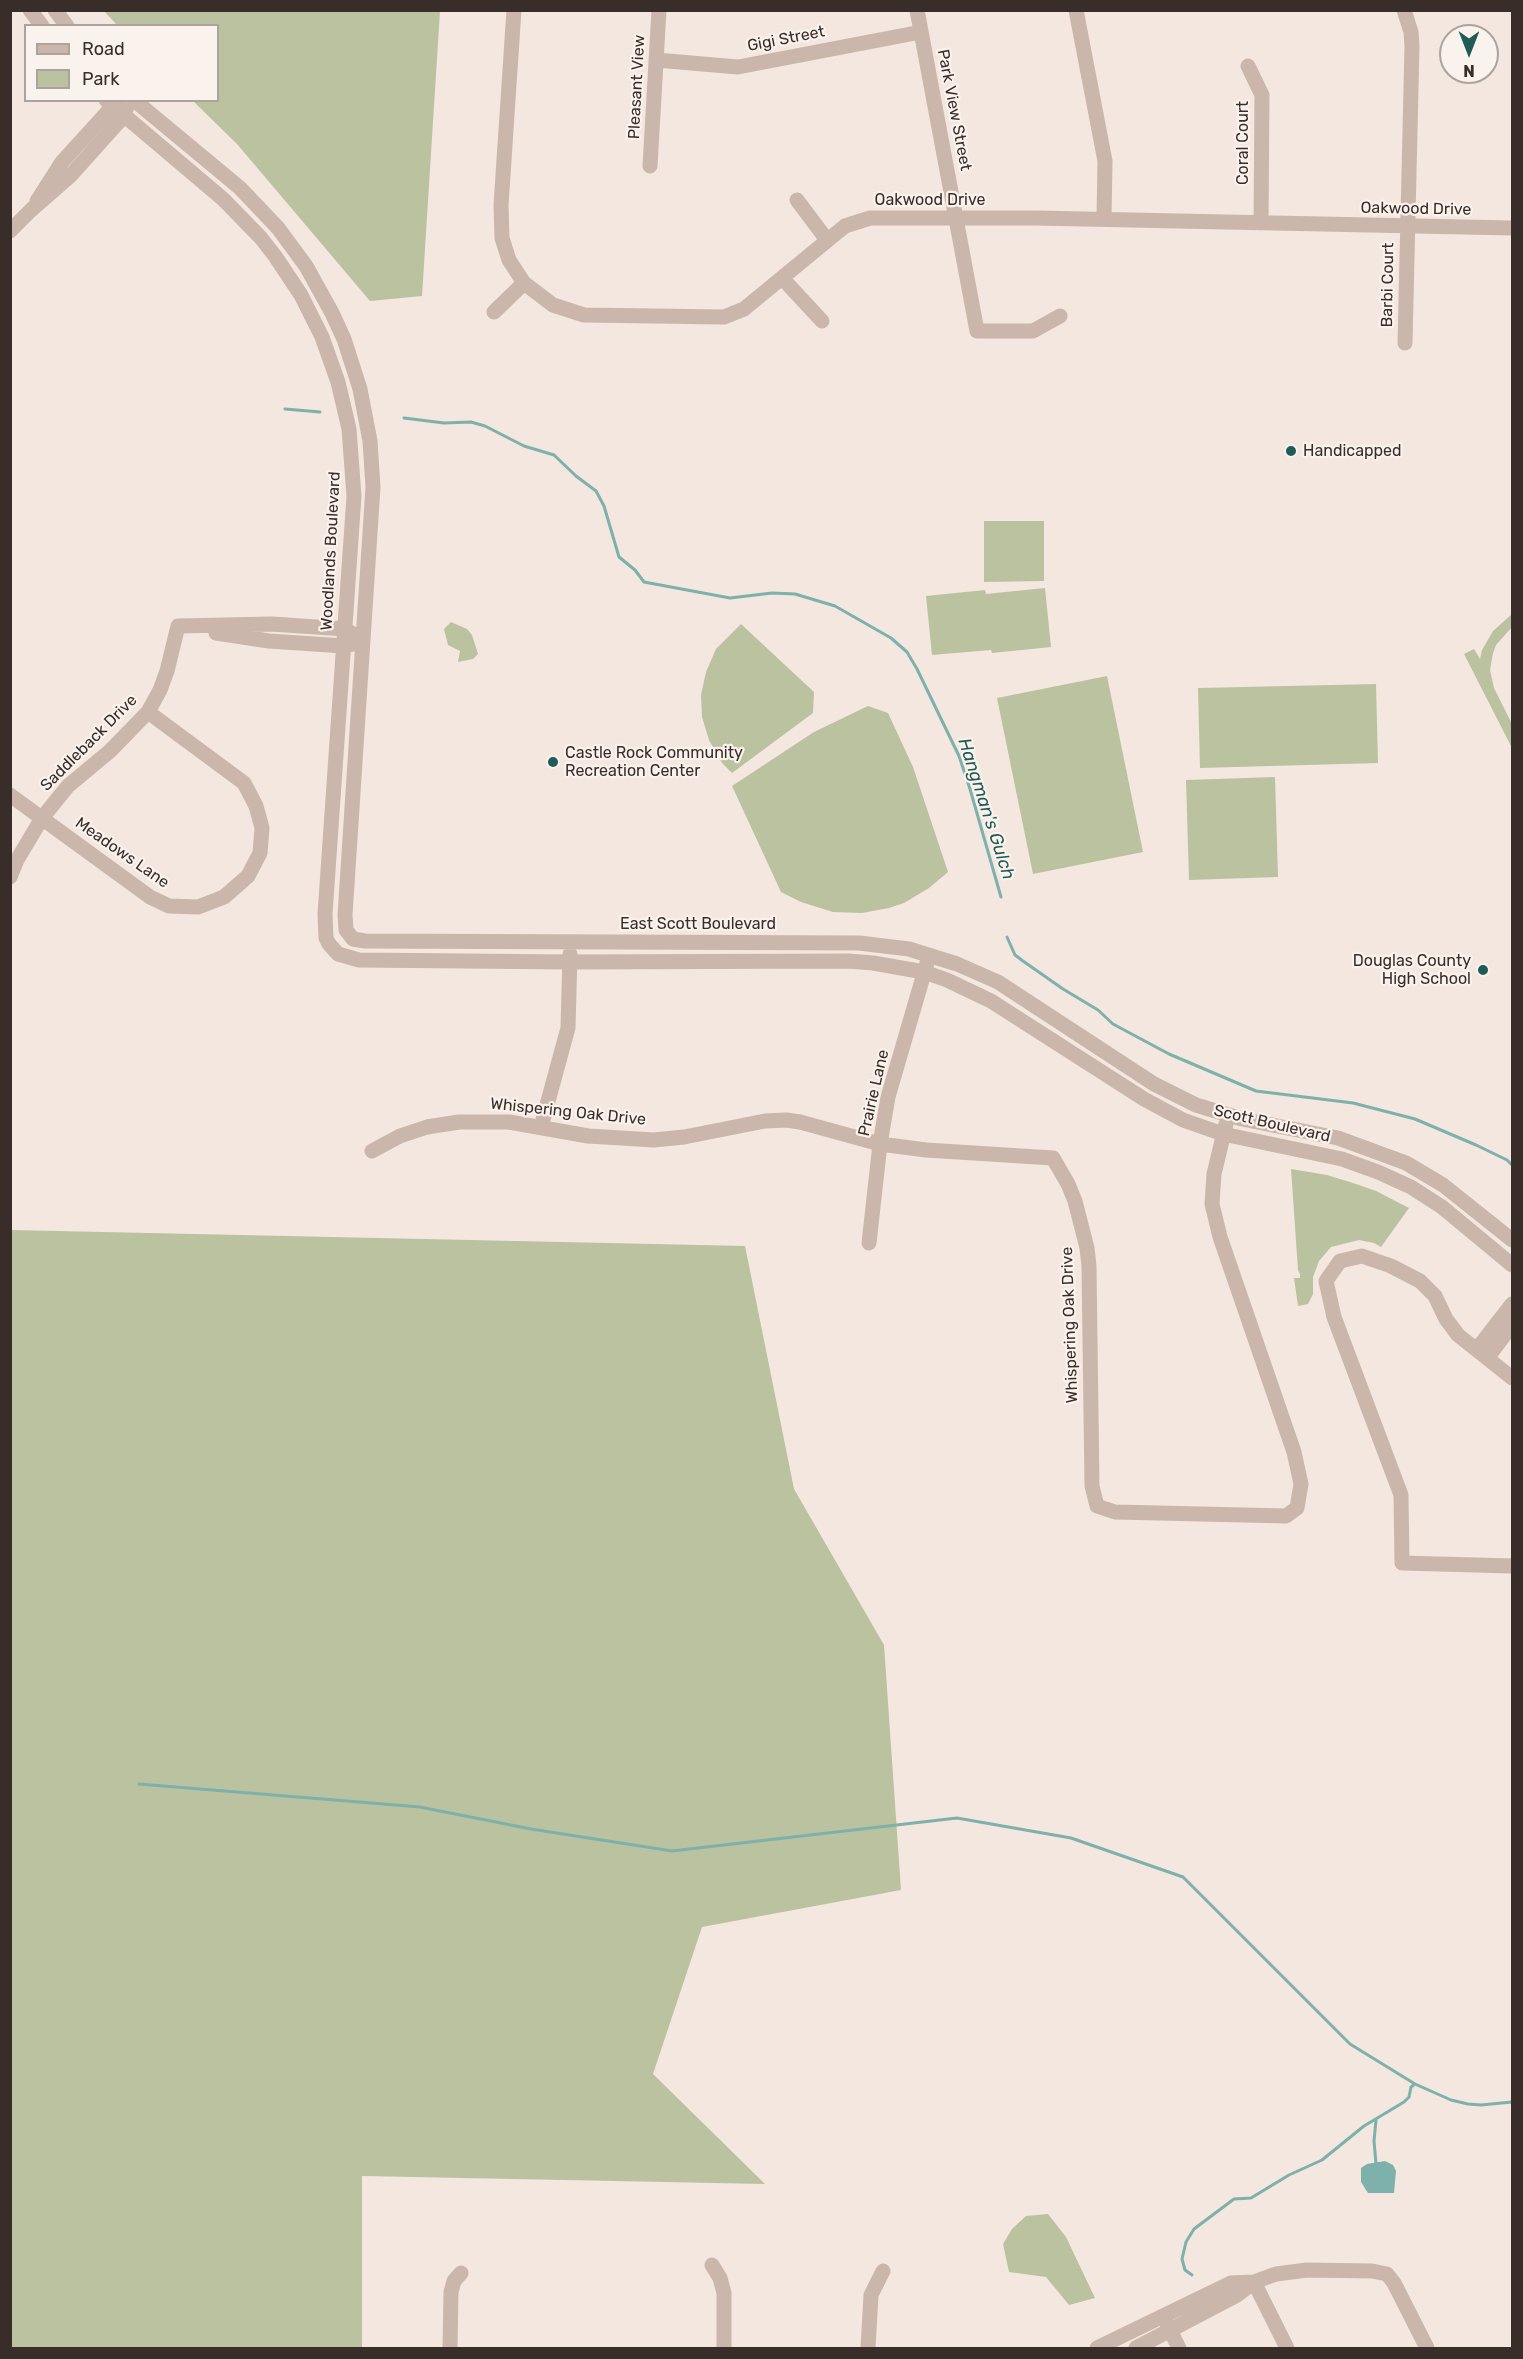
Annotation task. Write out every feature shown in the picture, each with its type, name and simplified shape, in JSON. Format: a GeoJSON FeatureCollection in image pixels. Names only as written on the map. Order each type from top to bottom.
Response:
{"type":"FeatureCollection","features":[{"type":"Feature","properties":{"kind":"street"},"geometry":{"type":"LineString","coordinates":[[30,10],[40,24]]}},
{"type":"Feature","properties":{"kind":"street"},"geometry":{"type":"LineString","coordinates":[[55,10],[66,24]]}},
{"type":"Feature","properties":{"kind":"street","name":"Oakwood Drive"},"geometry":{"type":"LineString","coordinates":[[514,10],[501,205],[502,238],[509,260],[524,283],[553,305],[584,315],[724,317],[744,309],[845,226],[870,218],[1104,219],[1512,228]]}},
{"type":"Feature","properties":{"kind":"street","name":"Pleasant View"},"geometry":{"type":"LineString","coordinates":[[650,166],[659,10]]}},
{"type":"Feature","properties":{"kind":"street","name":"Park View Street"},"geometry":{"type":"LineString","coordinates":[[917,10],[977,332],[1033,332],[1060,316]]}},
{"type":"Feature","properties":{"kind":"street"},"geometry":{"type":"LineString","coordinates":[[1076,10],[1105,161],[1104,219]]}},
{"type":"Feature","properties":{"kind":"street","name":"Barbi Court"},"geometry":{"type":"LineString","coordinates":[[1404,10],[1411,32],[1412,46],[1405,343]]}},
{"type":"Feature","properties":{"kind":"street","name":"Gigi Street"},"geometry":{"type":"LineString","coordinates":[[657,60],[738,67],[921,32]]}},
{"type":"Feature","properties":{"kind":"street","name":"Coral Court"},"geometry":{"type":"LineString","coordinates":[[1248,66],[1262,95],[1261,223]]}},
{"type":"Feature","properties":{"kind":"street"},"geometry":{"type":"LineString","coordinates":[[134,102],[234,182],[261,208],[283,234],[310,273],[344,339],[366,416],[372,468],[372,516],[363,640]]}},
{"type":"Feature","properties":{"kind":"street"},"geometry":{"type":"LineString","coordinates":[[10,231],[31,210],[62,162],[116,106]]}},
{"type":"Feature","properties":{"kind":"street","name":"Woodlands Boulevard"},"geometry":{"type":"LineString","coordinates":[[116,106],[243,218],[288,275],[322,337],[338,382],[352,452],[354,518],[325,914],[326,938],[333,949],[344,956],[359,960],[570,962]]}},
{"type":"Feature","properties":{"kind":"street"},"geometry":{"type":"LineString","coordinates":[[797,200],[827,240]]}},
{"type":"Feature","properties":{"kind":"street"},"geometry":{"type":"LineString","coordinates":[[783,279],[822,321]]}},
{"type":"Feature","properties":{"kind":"street"},"geometry":{"type":"LineString","coordinates":[[494,312],[524,283]]}},
{"type":"Feature","properties":{"kind":"street"},"geometry":{"type":"LineString","coordinates":[[178,626],[272,624],[345,629],[363,640]]}},
{"type":"Feature","properties":{"kind":"street"},"geometry":{"type":"LineString","coordinates":[[178,626],[269,641],[344,646],[363,640]]}},
{"type":"Feature","properties":{"kind":"street","name":"Saddleback Drive"},"geometry":{"type":"LineString","coordinates":[[10,877],[17,860],[42,818],[68,786],[110,751],[148,712],[168,671],[178,626]]}},
{"type":"Feature","properties":{"kind":"street","name":"East Scott Boulevard"},"geometry":{"type":"LineString","coordinates":[[363,640],[345,915],[346,930],[353,939],[365,941],[859,943],[900,947],[929,954],[977,972],[1035,1006]]}},
{"type":"Feature","properties":{"kind":"street","name":"Meadows Lane"},"geometry":{"type":"LineString","coordinates":[[10,795],[150,897],[169,906],[198,907],[224,897],[248,876],[260,853],[262,828],[256,806],[244,783],[148,712]]}},
{"type":"Feature","properties":{"kind":"street"},"geometry":{"type":"LineString","coordinates":[[541,1127],[568,1028],[570,942]]}},
{"type":"Feature","properties":{"kind":"street","name":"Prairie Lane"},"geometry":{"type":"LineString","coordinates":[[869,1243],[880,1144],[888,1097],[929,954]]}},
{"type":"Feature","properties":{"kind":"street"},"geometry":{"type":"LineString","coordinates":[[570,962],[848,961],[924,972]]}},
{"type":"Feature","properties":{"kind":"street","name":"Scott Boulevard"},"geometry":{"type":"LineString","coordinates":[[924,972],[991,1001],[1167,1113],[1223,1134],[1324,1154],[1411,1187],[1442,1207],[1512,1265]]}},
{"type":"Feature","properties":{"kind":"street","name":"Scott Boulevard"},"geometry":{"type":"LineString","coordinates":[[1035,1006],[1154,1084],[1196,1105],[1229,1115],[1338,1138],[1396,1159],[1443,1185],[1512,1240]]}},
{"type":"Feature","properties":{"kind":"street","name":"Whispering Oak Drive"},"geometry":{"type":"LineString","coordinates":[[372,1151],[400,1136],[427,1127],[459,1122],[509,1122],[588,1136],[654,1140],[703,1134],[765,1121],[786,1120],[880,1144],[926,1150],[1053,1158],[1068,1184],[1087,1248],[1090,1277],[1092,1486],[1097,1506],[1115,1512],[1286,1516],[1298,1508],[1301,1484],[1294,1452],[1220,1238],[1212,1204],[1214,1174],[1229,1115]]}},
{"type":"Feature","properties":{"kind":"street"},"geometry":{"type":"LineString","coordinates":[[1512,1378],[1458,1335],[1446,1319],[1434,1296],[1420,1281],[1390,1266],[1362,1256],[1340,1261],[1326,1281],[1334,1317],[1401,1495],[1402,1563],[1512,1566]]}},
{"type":"Feature","properties":{"kind":"street"},"geometry":{"type":"LineString","coordinates":[[1482,1353],[1512,1304]]}},
{"type":"Feature","properties":{"kind":"street"},"geometry":{"type":"LineString","coordinates":[[1482,1353],[1512,1325]]}},
{"type":"Feature","properties":{"kind":"street"},"geometry":{"type":"LineString","coordinates":[[712,2265],[720,2278],[724,2293],[724,2349]]}},
{"type":"Feature","properties":{"kind":"street"},"geometry":{"type":"LineString","coordinates":[[868,2349],[871,2295],[883,2271]]}},
{"type":"Feature","properties":{"kind":"street"},"geometry":{"type":"LineString","coordinates":[[1136,2349],[1155,2344],[1170,2331],[1237,2295],[1254,2282],[1276,2274],[1298,2271],[1383,2273],[1394,2283],[1427,2349]]}},
{"type":"Feature","properties":{"kind":"street"},"geometry":{"type":"LineString","coordinates":[[450,2349],[451,2292],[454,2281],[461,2273]]}},
{"type":"Feature","properties":{"kind":"street"},"geometry":{"type":"LineString","coordinates":[[1098,2349],[1231,2283],[1254,2282]]}},
{"type":"Feature","properties":{"kind":"street"},"geometry":{"type":"LineString","coordinates":[[1254,2282],[1287,2349]]}},
{"type":"Feature","properties":{"kind":"street"},"geometry":{"type":"LineString","coordinates":[[1163,2316],[1179,2349]]}},
{"type":"Feature","properties":{"kind":"street"},"geometry":{"type":"LineString","coordinates":[[1145,2325],[1155,2344]]}},
{"type":"Feature","properties":{"kind":"green space"},"geometry":{"type":"Polygon","coordinates":[[[104,11],[440,11],[422,296],[370,301],[237,144],[194,102],[219,102],[219,24],[116,24],[104,11]]]}},
{"type":"Feature","properties":{"kind":"green space"},"geometry":{"type":"Polygon","coordinates":[[[984,521],[1044,521],[1044,581],[984,582],[984,521]]]}},
{"type":"Feature","properties":{"kind":"green space"},"geometry":{"type":"Polygon","coordinates":[[[1045,588],[1051,647],[992,653],[991,650],[932,655],[926,596],[985,590],[986,594],[1045,588]]]}},
{"type":"Feature","properties":{"kind":"green space"},"geometry":{"type":"Polygon","coordinates":[[[1512,614],[1512,627],[1496,645],[1490,670],[1494,688],[1512,724],[1512,748],[1464,654],[1474,649],[1480,659],[1482,650],[1493,631],[1512,614]]]}},
{"type":"Feature","properties":{"kind":"green space"},"geometry":{"type":"Polygon","coordinates":[[[451,622],[467,629],[472,635],[478,654],[473,659],[458,662],[460,651],[448,645],[444,629],[451,622]]]}},
{"type":"Feature","properties":{"kind":"green space"},"geometry":{"type":"Polygon","coordinates":[[[741,624],[814,692],[813,713],[732,773],[722,763],[709,740],[702,717],[701,695],[706,672],[716,649],[741,624]]]}},
{"type":"Feature","properties":{"kind":"green space"},"geometry":{"type":"Polygon","coordinates":[[[1107,676],[1143,852],[1033,874],[997,698],[1107,676]]]}},
{"type":"Feature","properties":{"kind":"green space"},"geometry":{"type":"Polygon","coordinates":[[[1376,684],[1378,763],[1200,768],[1198,688],[1376,684]]]}},
{"type":"Feature","properties":{"kind":"green space"},"geometry":{"type":"Polygon","coordinates":[[[868,706],[888,713],[913,767],[948,872],[929,888],[904,903],[862,913],[833,912],[801,902],[781,892],[732,786],[814,732],[868,706]]]}},
{"type":"Feature","properties":{"kind":"green space"},"geometry":{"type":"Polygon","coordinates":[[[1275,777],[1278,877],[1189,880],[1186,780],[1275,777]]]}},
{"type":"Feature","properties":{"kind":"green space"},"geometry":{"type":"Polygon","coordinates":[[[1291,1169],[1327,1175],[1353,1183],[1376,1191],[1409,1208],[1381,1247],[1359,1240],[1331,1247],[1319,1261],[1313,1277],[1313,1294],[1308,1304],[1298,1306],[1294,1278],[1300,1278],[1300,1274],[1291,1169]]]}},
{"type":"Feature","properties":{"kind":"green space"},"geometry":{"type":"Polygon","coordinates":[[[11,1230],[745,1246],[794,1489],[884,1645],[901,1890],[702,1927],[653,2074],[765,2184],[362,2176],[362,2348],[11,2348],[11,1230]]]}},
{"type":"Feature","properties":{"kind":"green space"},"geometry":{"type":"Polygon","coordinates":[[[1048,2214],[1066,2237],[1095,2298],[1069,2305],[1046,2277],[1009,2272],[1003,2244],[1012,2229],[1026,2216],[1048,2214]]]}},
{"type":"Feature","properties":{"kind":"water"},"geometry":{"type":"Polygon","coordinates":[[[1385,2161],[1393,2165],[1396,2171],[1394,2193],[1368,2193],[1361,2182],[1361,2168],[1367,2164],[1385,2161]]]}},
{"type":"Feature","properties":{"kind":"waterway","name":"Hangman's Gulch"},"geometry":{"type":"LineString","coordinates":[[285,409],[320,412]]}},
{"type":"Feature","properties":{"kind":"waterway","name":"Hangman's Gulch"},"geometry":{"type":"LineString","coordinates":[[404,418],[444,423],[471,422],[485,426],[524,446],[554,455],[596,491],[604,506],[619,557],[635,570],[644,582],[730,598],[772,593],[795,594],[835,606],[891,638],[907,652],[917,669],[959,756],[1001,897]]}},
{"type":"Feature","properties":{"kind":"waterway","name":"Hangman's Gulch"},"geometry":{"type":"LineString","coordinates":[[1007,937],[1015,955],[1023,961],[1098,1010],[1113,1024],[1169,1054],[1256,1091],[1353,1103],[1415,1119],[1476,1145],[1507,1160],[1512,1165]]}},
{"type":"Feature","properties":{"kind":"waterway"},"geometry":{"type":"LineString","coordinates":[[139,1784],[420,1807],[531,1829],[672,1851],[957,1818],[1071,1838],[1183,1877],[1350,2044],[1415,2084]]}},
{"type":"Feature","properties":{"kind":"waterway"},"geometry":{"type":"LineString","coordinates":[[1192,2275],[1185,2270],[1182,2259],[1186,2242],[1194,2229],[1234,2199],[1251,2198],[1289,2175],[1322,2160],[1364,2126],[1404,2102],[1409,2097],[1411,2087],[1415,2084],[1451,2100],[1468,2104],[1512,2102]]}},
{"type":"Feature","properties":{"kind":"waterway"},"geometry":{"type":"LineString","coordinates":[[1376,2120],[1374,2141],[1376,2164]]}},
{"type":"Feature","properties":{"kind":"place","name":"Handicapped"},"geometry":{"type":"Point","coordinates":[1291,451]}},
{"type":"Feature","properties":{"kind":"place","name":"Castle Rock Community Recreation Center"},"geometry":{"type":"Point","coordinates":[553,762]}},
{"type":"Feature","properties":{"kind":"place","name":"Douglas County High School"},"geometry":{"type":"Point","coordinates":[1483,970]}}]}
